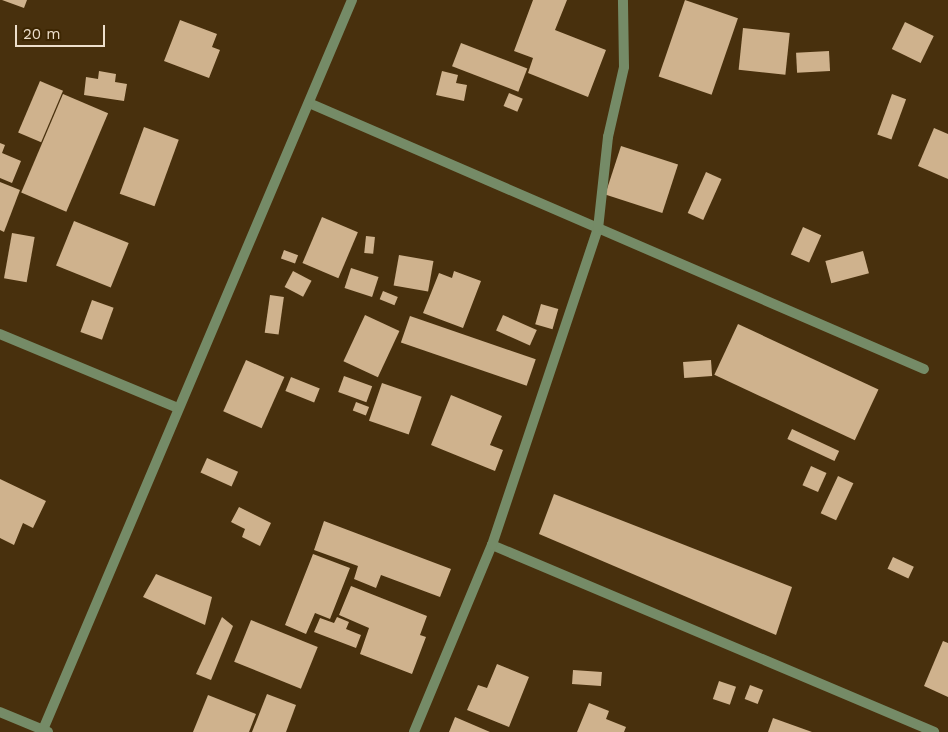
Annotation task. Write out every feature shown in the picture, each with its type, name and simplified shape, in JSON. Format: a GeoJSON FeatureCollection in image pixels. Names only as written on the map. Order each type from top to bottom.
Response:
{"type":"FeatureCollection","features":[{"type":"Feature","properties":{"kind":"street"},"geometry":{"type":"LineString","coordinates":[[0,712],[44,731],[178,408],[352,0]]}},
{"type":"Feature","properties":{"kind":"street"},"geometry":{"type":"LineString","coordinates":[[414,732],[492,545],[598,229],[608,137],[624,67],[623,0]]}},
{"type":"Feature","properties":{"kind":"street"},"geometry":{"type":"LineString","coordinates":[[309,103],[924,369]]}},
{"type":"Feature","properties":{"kind":"street"},"geometry":{"type":"LineString","coordinates":[[0,334],[178,408]]}},
{"type":"Feature","properties":{"kind":"street"},"geometry":{"type":"LineString","coordinates":[[492,545],[934,732]]}},
{"type":"Feature","properties":{"kind":"building"},"geometry":{"type":"Polygon","coordinates":[[[2,0],[27,0],[24,8],[2,0]]]}},
{"type":"Feature","properties":{"kind":"building"},"geometry":{"type":"Polygon","coordinates":[[[533,0],[567,0],[555,30],[606,50],[588,97],[528,73],[533,58],[514,51],[533,0]]]}},
{"type":"Feature","properties":{"kind":"building"},"geometry":{"type":"Polygon","coordinates":[[[685,0],[738,18],[712,95],[659,77],[685,0]]]}},
{"type":"Feature","properties":{"kind":"building"},"geometry":{"type":"Polygon","coordinates":[[[180,20],[217,34],[212,47],[220,50],[209,78],[164,61],[180,20]]]}},
{"type":"Feature","properties":{"kind":"building"},"geometry":{"type":"Polygon","coordinates":[[[905,22],[934,36],[921,63],[892,49],[905,22]]]}},
{"type":"Feature","properties":{"kind":"building"},"geometry":{"type":"Polygon","coordinates":[[[743,28],[790,33],[785,75],[739,70],[743,28]]]}},
{"type":"Feature","properties":{"kind":"building"},"geometry":{"type":"Polygon","coordinates":[[[461,43],[527,68],[518,92],[452,66],[461,43]]]}},
{"type":"Feature","properties":{"kind":"building"},"geometry":{"type":"Polygon","coordinates":[[[829,51],[830,71],[797,73],[796,53],[829,51]]]}},
{"type":"Feature","properties":{"kind":"building"},"geometry":{"type":"Polygon","coordinates":[[[99,71],[116,74],[115,82],[127,84],[124,101],[84,95],[86,77],[98,79],[99,71]]]}},
{"type":"Feature","properties":{"kind":"building"},"geometry":{"type":"Polygon","coordinates":[[[442,71],[458,75],[456,83],[467,85],[464,101],[436,95],[442,71]]]}},
{"type":"Feature","properties":{"kind":"building"},"geometry":{"type":"Polygon","coordinates":[[[40,81],[63,91],[41,142],[18,133],[40,81]]]}},
{"type":"Feature","properties":{"kind":"building"},"geometry":{"type":"Polygon","coordinates":[[[509,93],[523,99],[517,112],[504,106],[509,93]]]}},
{"type":"Feature","properties":{"kind":"building"},"geometry":{"type":"Polygon","coordinates":[[[63,94],[108,113],[66,212],[21,192],[63,94]]]}},
{"type":"Feature","properties":{"kind":"building"},"geometry":{"type":"Polygon","coordinates":[[[892,94],[906,99],[891,140],[877,134],[892,94]]]}},
{"type":"Feature","properties":{"kind":"building"},"geometry":{"type":"Polygon","coordinates":[[[144,127],[179,140],[154,206],[120,194],[144,127]]]}},
{"type":"Feature","properties":{"kind":"building"},"geometry":{"type":"Polygon","coordinates":[[[934,128],[948,134],[948,179],[918,166],[934,128]]]}},
{"type":"Feature","properties":{"kind":"building"},"geometry":{"type":"Polygon","coordinates":[[[0,143],[5,145],[2,153],[21,161],[12,183],[0,178],[0,143]]]}},
{"type":"Feature","properties":{"kind":"building"},"geometry":{"type":"Polygon","coordinates":[[[621,146],[678,165],[662,213],[605,195],[621,146]]]}},
{"type":"Feature","properties":{"kind":"building"},"geometry":{"type":"Polygon","coordinates":[[[706,172],[722,179],[703,220],[688,213],[706,172]]]}},
{"type":"Feature","properties":{"kind":"building"},"geometry":{"type":"Polygon","coordinates":[[[0,182],[20,190],[4,232],[0,230],[0,182]]]}},
{"type":"Feature","properties":{"kind":"building"},"geometry":{"type":"Polygon","coordinates":[[[322,217],[358,232],[338,278],[302,263],[322,217]]]}},
{"type":"Feature","properties":{"kind":"building"},"geometry":{"type":"Polygon","coordinates":[[[74,221],[129,243],[111,288],[56,266],[74,221]]]}},
{"type":"Feature","properties":{"kind":"building"},"geometry":{"type":"Polygon","coordinates":[[[803,227],[821,235],[809,263],[791,254],[803,227]]]}},
{"type":"Feature","properties":{"kind":"building"},"geometry":{"type":"Polygon","coordinates":[[[12,233],[35,237],[27,282],[4,278],[12,233]]]}},
{"type":"Feature","properties":{"kind":"building"},"geometry":{"type":"Polygon","coordinates":[[[366,236],[375,237],[373,254],[364,253],[366,236]]]}},
{"type":"Feature","properties":{"kind":"building"},"geometry":{"type":"Polygon","coordinates":[[[284,250],[298,255],[295,264],[281,258],[284,250]]]}},
{"type":"Feature","properties":{"kind":"building"},"geometry":{"type":"Polygon","coordinates":[[[863,251],[869,273],[831,283],[825,261],[863,251]]]}},
{"type":"Feature","properties":{"kind":"building"},"geometry":{"type":"Polygon","coordinates":[[[399,255],[433,261],[428,292],[394,286],[399,255]]]}},
{"type":"Feature","properties":{"kind":"building"},"geometry":{"type":"Polygon","coordinates":[[[351,268],[379,277],[372,297],[345,288],[351,268]]]}},
{"type":"Feature","properties":{"kind":"building"},"geometry":{"type":"Polygon","coordinates":[[[293,271],[312,281],[303,297],[285,287],[293,271]]]}},
{"type":"Feature","properties":{"kind":"building"},"geometry":{"type":"Polygon","coordinates":[[[454,271],[481,281],[463,328],[423,313],[439,273],[452,278],[454,271]]]}},
{"type":"Feature","properties":{"kind":"building"},"geometry":{"type":"Polygon","coordinates":[[[383,291],[398,297],[394,305],[380,299],[383,291]]]}},
{"type":"Feature","properties":{"kind":"building"},"geometry":{"type":"Polygon","coordinates":[[[270,295],[284,297],[279,335],[265,333],[270,295]]]}},
{"type":"Feature","properties":{"kind":"building"},"geometry":{"type":"Polygon","coordinates":[[[92,300],[114,308],[102,340],[80,332],[92,300]]]}},
{"type":"Feature","properties":{"kind":"building"},"geometry":{"type":"Polygon","coordinates":[[[541,304],[558,309],[553,329],[535,324],[541,304]]]}},
{"type":"Feature","properties":{"kind":"building"},"geometry":{"type":"Polygon","coordinates":[[[365,315],[399,331],[378,377],[343,361],[365,315]]]}},
{"type":"Feature","properties":{"kind":"building"},"geometry":{"type":"Polygon","coordinates":[[[503,315],[537,330],[530,346],[496,331],[503,315]]]}},
{"type":"Feature","properties":{"kind":"building"},"geometry":{"type":"Polygon","coordinates":[[[410,316],[536,359],[527,386],[401,342],[410,316]]]}},
{"type":"Feature","properties":{"kind":"building"},"geometry":{"type":"Polygon","coordinates":[[[738,324],[878,390],[855,440],[714,375],[738,324]]]}},
{"type":"Feature","properties":{"kind":"building"},"geometry":{"type":"Polygon","coordinates":[[[246,360],[284,377],[262,428],[223,411],[246,360]]]}},
{"type":"Feature","properties":{"kind":"building"},"geometry":{"type":"Polygon","coordinates":[[[711,360],[712,376],[684,378],[683,362],[711,360]]]}},
{"type":"Feature","properties":{"kind":"building"},"geometry":{"type":"Polygon","coordinates":[[[344,376],[372,386],[366,402],[338,392],[344,376]]]}},
{"type":"Feature","properties":{"kind":"building"},"geometry":{"type":"Polygon","coordinates":[[[291,377],[320,389],[314,403],[285,391],[291,377]]]}},
{"type":"Feature","properties":{"kind":"building"},"geometry":{"type":"Polygon","coordinates":[[[382,383],[422,397],[409,434],[369,421],[382,383]]]}},
{"type":"Feature","properties":{"kind":"building"},"geometry":{"type":"Polygon","coordinates":[[[451,395],[502,416],[490,445],[503,450],[495,471],[431,445],[451,395]]]}},
{"type":"Feature","properties":{"kind":"building"},"geometry":{"type":"Polygon","coordinates":[[[356,402],[369,407],[366,415],[353,410],[356,402]]]}},
{"type":"Feature","properties":{"kind":"building"},"geometry":{"type":"Polygon","coordinates":[[[792,429],[839,451],[834,461],[787,439],[792,429]]]}},
{"type":"Feature","properties":{"kind":"building"},"geometry":{"type":"Polygon","coordinates":[[[207,458],[238,472],[232,486],[200,473],[207,458]]]}},
{"type":"Feature","properties":{"kind":"building"},"geometry":{"type":"Polygon","coordinates":[[[811,466],[827,473],[818,492],[802,485],[811,466]]]}},
{"type":"Feature","properties":{"kind":"building"},"geometry":{"type":"Polygon","coordinates":[[[838,476],[853,483],[836,520],[821,513],[838,476]]]}},
{"type":"Feature","properties":{"kind":"building"},"geometry":{"type":"Polygon","coordinates":[[[0,479],[46,501],[33,528],[23,523],[14,545],[0,538],[0,479]]]}},
{"type":"Feature","properties":{"kind":"building"},"geometry":{"type":"Polygon","coordinates":[[[554,494],[792,587],[776,635],[539,534],[554,494]]]}},
{"type":"Feature","properties":{"kind":"building"},"geometry":{"type":"Polygon","coordinates":[[[239,507],[271,523],[260,546],[242,537],[245,529],[231,522],[239,507]]]}},
{"type":"Feature","properties":{"kind":"building"},"geometry":{"type":"Polygon","coordinates":[[[324,521],[451,569],[440,597],[381,575],[376,588],[354,579],[358,566],[314,550],[324,521]]]}},
{"type":"Feature","properties":{"kind":"building"},"geometry":{"type":"Polygon","coordinates":[[[313,554],[350,568],[330,619],[315,613],[306,634],[285,625],[313,554]]]}},
{"type":"Feature","properties":{"kind":"building"},"geometry":{"type":"Polygon","coordinates":[[[893,557],[914,567],[908,579],[888,569],[893,557]]]}},
{"type":"Feature","properties":{"kind":"building"},"geometry":{"type":"Polygon","coordinates":[[[156,574],[212,597],[205,625],[143,597],[156,574]]]}},
{"type":"Feature","properties":{"kind":"building"},"geometry":{"type":"Polygon","coordinates":[[[351,586],[427,616],[420,635],[426,637],[412,674],[360,654],[369,628],[339,615],[351,586]]]}},
{"type":"Feature","properties":{"kind":"building"},"geometry":{"type":"Polygon","coordinates":[[[222,617],[233,626],[211,680],[196,674],[222,617]]]}},
{"type":"Feature","properties":{"kind":"building"},"geometry":{"type":"Polygon","coordinates":[[[337,617],[349,622],[346,629],[361,635],[356,648],[314,632],[320,618],[334,623],[337,617]]]}},
{"type":"Feature","properties":{"kind":"building"},"geometry":{"type":"Polygon","coordinates":[[[251,620],[318,647],[301,689],[234,662],[251,620]]]}},
{"type":"Feature","properties":{"kind":"building"},"geometry":{"type":"Polygon","coordinates":[[[943,641],[948,643],[948,697],[924,686],[943,641]]]}},
{"type":"Feature","properties":{"kind":"building"},"geometry":{"type":"Polygon","coordinates":[[[497,664],[529,677],[509,727],[467,710],[478,685],[487,688],[497,664]]]}},
{"type":"Feature","properties":{"kind":"building"},"geometry":{"type":"Polygon","coordinates":[[[573,670],[602,672],[601,686],[572,684],[573,670]]]}},
{"type":"Feature","properties":{"kind":"building"},"geometry":{"type":"Polygon","coordinates":[[[719,681],[736,687],[730,705],[713,699],[719,681]]]}},
{"type":"Feature","properties":{"kind":"building"},"geometry":{"type":"Polygon","coordinates":[[[750,685],[763,690],[758,704],[745,699],[750,685]]]}},
{"type":"Feature","properties":{"kind":"building"},"geometry":{"type":"Polygon","coordinates":[[[267,694],[296,705],[286,732],[252,732],[267,694]]]}},
{"type":"Feature","properties":{"kind":"building"},"geometry":{"type":"Polygon","coordinates":[[[208,695],[256,714],[249,732],[193,732],[208,695]]]}},
{"type":"Feature","properties":{"kind":"building"},"geometry":{"type":"Polygon","coordinates":[[[589,703],[609,711],[606,719],[626,727],[624,732],[577,732],[589,703]]]}},
{"type":"Feature","properties":{"kind":"building"},"geometry":{"type":"Polygon","coordinates":[[[455,717],[490,732],[449,732],[455,717]]]}},
{"type":"Feature","properties":{"kind":"building"},"geometry":{"type":"Polygon","coordinates":[[[773,718],[812,732],[768,732],[773,718]]]}}]}
